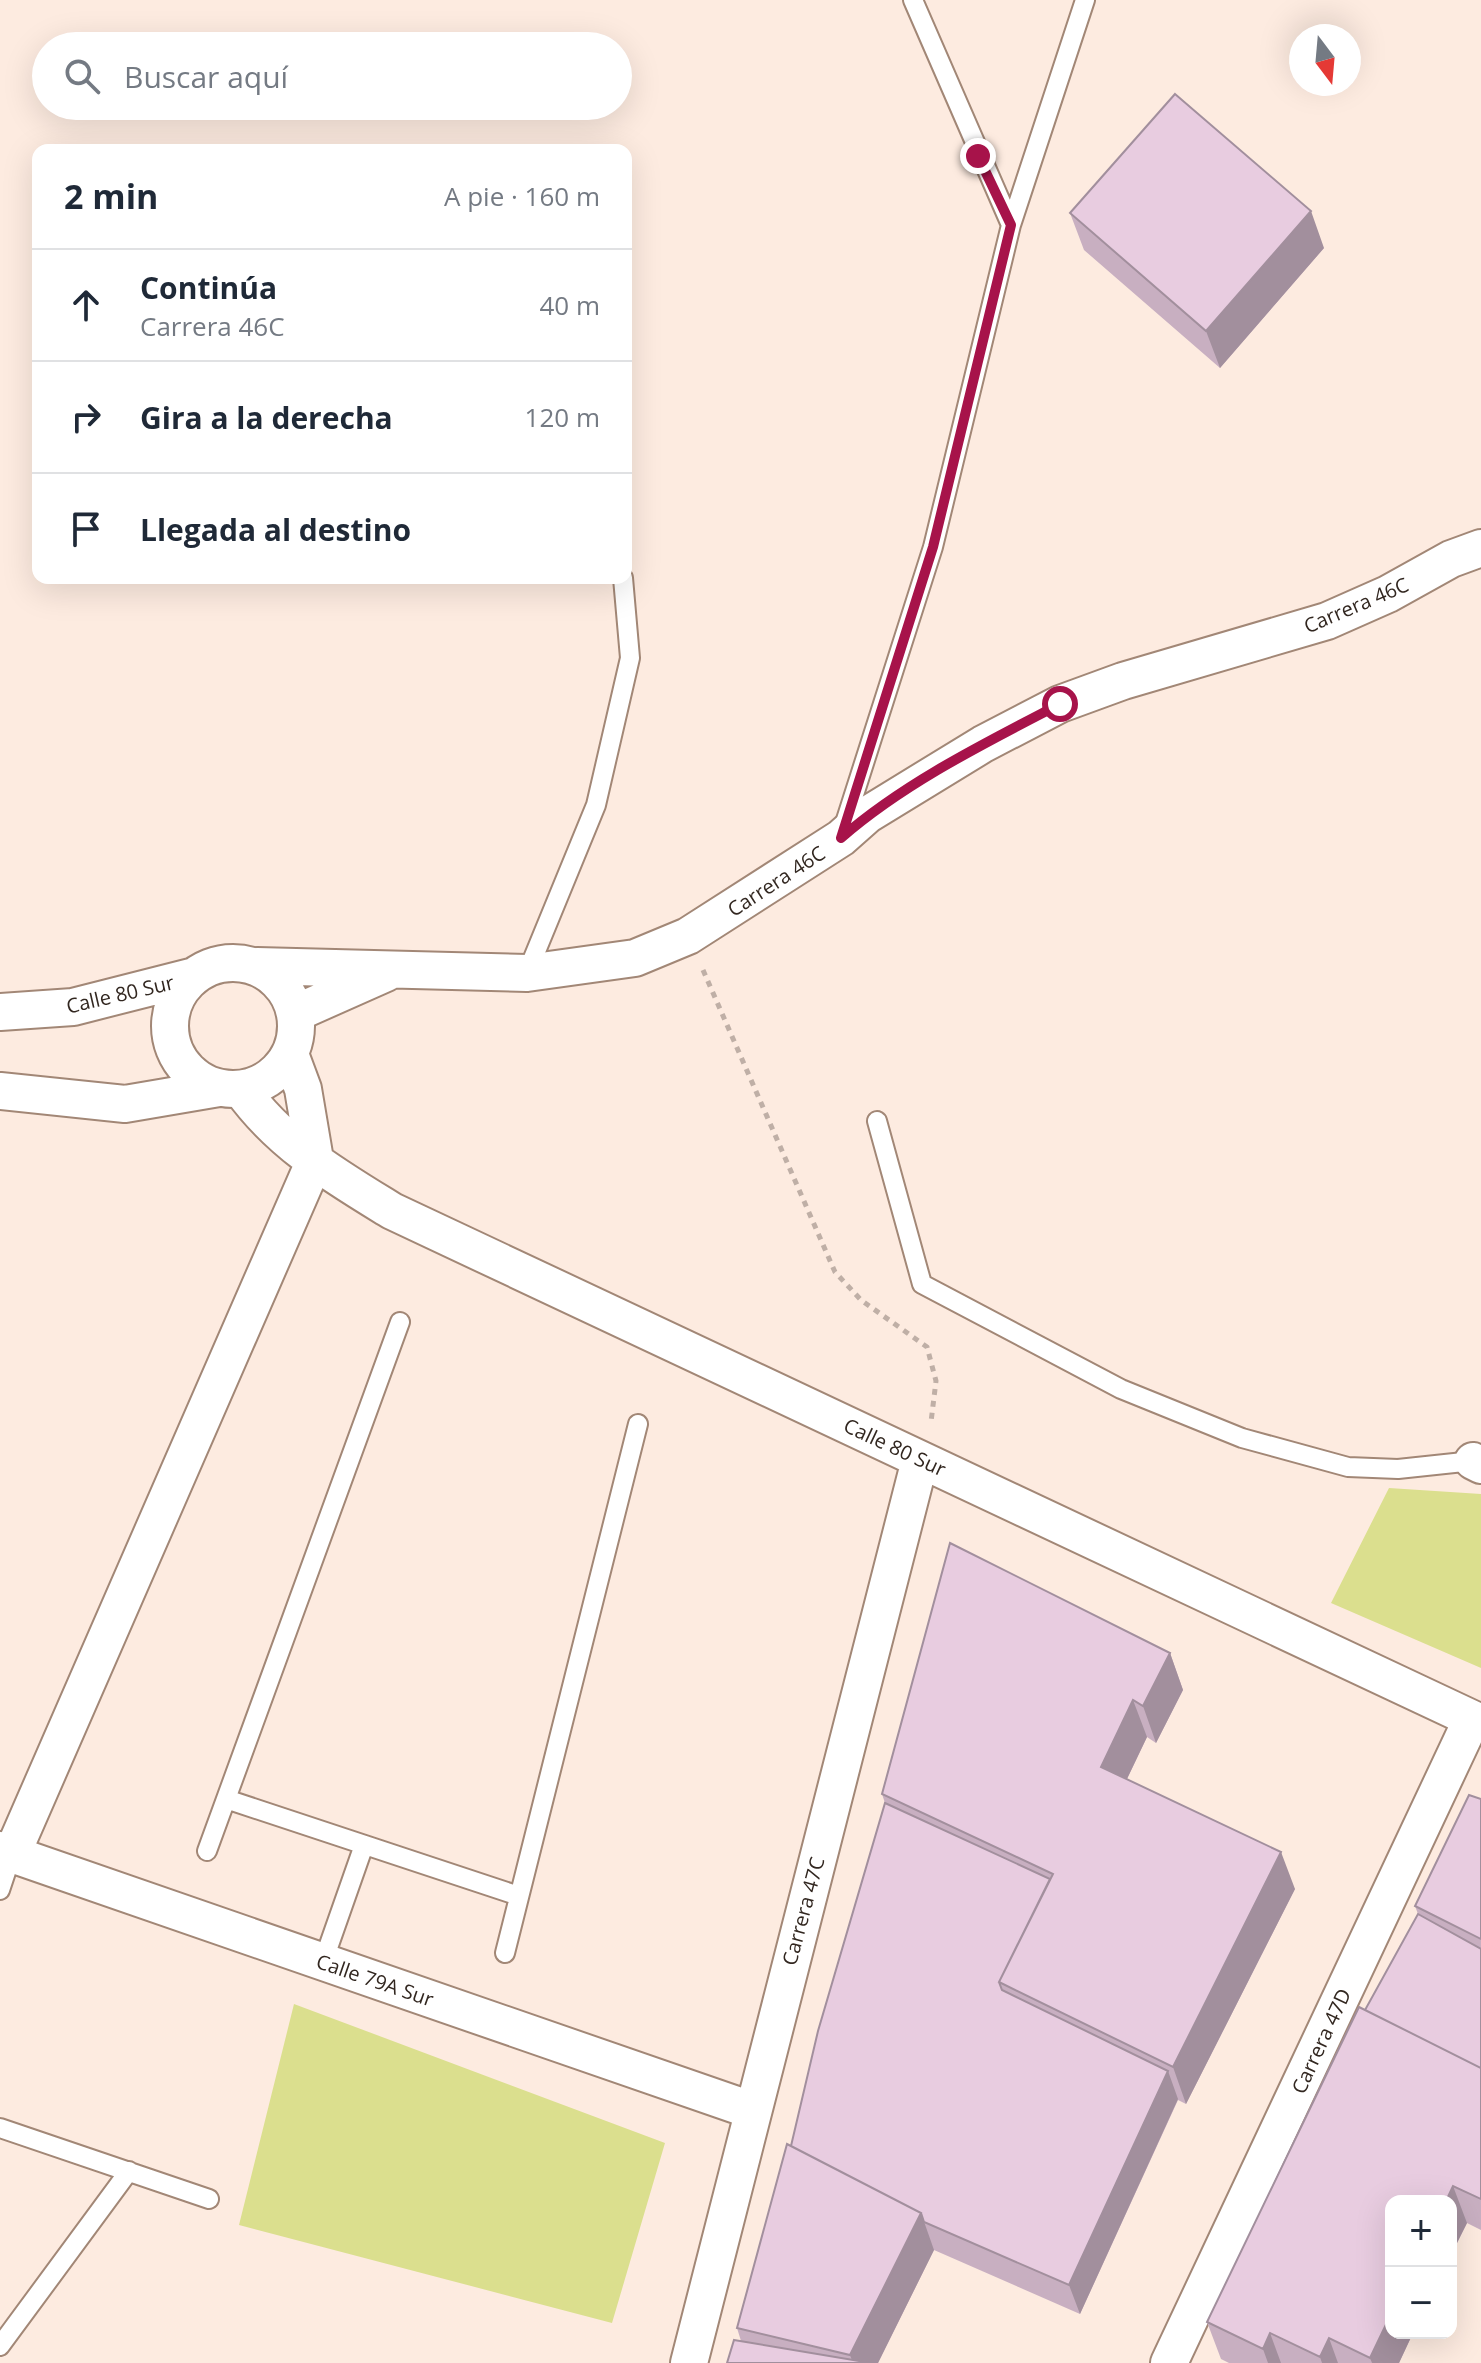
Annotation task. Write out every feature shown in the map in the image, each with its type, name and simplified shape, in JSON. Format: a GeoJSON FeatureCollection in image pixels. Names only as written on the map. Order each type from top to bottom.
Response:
{"type":"FeatureCollection","features":[{"type":"Feature","properties":{"kind":"street","name":"Carrera 46C"},"geometry":{"type":"LineString","coordinates":[[257,966],[527,973],[635,958],[688,936],[841,838],[867,815],[983,744],[1060,704],[1123,681],[1327,621],[1388,594],[1451,559],[1481,548]]}},
{"type":"Feature","properties":{"kind":"street"},"geometry":{"type":"LineString","coordinates":[[0,1091],[125,1104],[230,1089],[261,1083],[278,1071],[290,1054],[297,1034],[296,1013],[288,993],[275,977],[257,966],[222,963],[191,977],[178,993],[170,1011],[169,1032],[174,1051],[185,1068],[230,1089]]}},
{"type":"Feature","properties":{"kind":"street"},"geometry":{"type":"LineString","coordinates":[[296,1013],[395,970]]}},
{"type":"Feature","properties":{"kind":"street","name":"Calle 80 Sur"},"geometry":{"type":"LineString","coordinates":[[0,1012],[73,1007],[191,977]]}},
{"type":"Feature","properties":{"kind":"street"},"geometry":{"type":"LineString","coordinates":[[6,1852],[315,1160],[303,1089],[290,1054]]}},
{"type":"Feature","properties":{"kind":"street","name":"Calle 80 Sur"},"geometry":{"type":"LineString","coordinates":[[230,1089],[286,1142],[392,1211],[1476,1721]]}},
{"type":"Feature","properties":{"kind":"street","name":"Carrera 47C"},"geometry":{"type":"LineString","coordinates":[[689,2363],[751,2110],[920,1460]]}},
{"type":"Feature","properties":{"kind":"street","name":"Carrera 47D"},"geometry":{"type":"LineString","coordinates":[[1169,2363],[1476,1721]]}},
{"type":"Feature","properties":{"kind":"street","name":"Calle 79A Sur"},"geometry":{"type":"LineString","coordinates":[[6,1852],[751,2110]]}},
{"type":"Feature","properties":{"kind":"lane"},"geometry":{"type":"LineString","coordinates":[[913,0],[1011,225]]}},
{"type":"Feature","properties":{"kind":"lane"},"geometry":{"type":"LineString","coordinates":[[841,838],[933,547],[1011,225],[1085,0]]}},
{"type":"Feature","properties":{"kind":"lane"},"geometry":{"type":"LineString","coordinates":[[527,973],[596,805],[630,658],[624,584]]}},
{"type":"Feature","properties":{"kind":"lane"},"geometry":{"type":"LineString","coordinates":[[877,1121],[922,1284],[1121,1389],[1242,1438],[1348,1467],[1398,1469],[1477,1463]]}},
{"type":"Feature","properties":{"kind":"lane"},"geometry":{"type":"LineString","coordinates":[[207,1851],[400,1322]]}},
{"type":"Feature","properties":{"kind":"lane"},"geometry":{"type":"LineString","coordinates":[[505,1953],[638,1424]]}},
{"type":"Feature","properties":{"kind":"lane"},"geometry":{"type":"LineString","coordinates":[[226,1799],[519,1896]]}},
{"type":"Feature","properties":{"kind":"lane"},"geometry":{"type":"LineString","coordinates":[[323,1962],[364,1845]]}},
{"type":"Feature","properties":{"kind":"lane"},"geometry":{"type":"LineString","coordinates":[[0,1890],[6,1852]]}},
{"type":"Feature","properties":{"kind":"lane"},"geometry":{"type":"LineString","coordinates":[[0,2128],[209,2199]]}},
{"type":"Feature","properties":{"kind":"lane"},"geometry":{"type":"LineString","coordinates":[[0,2346],[129,2171]]}},
{"type":"Feature","properties":{"kind":"path"},"geometry":{"type":"LineString","coordinates":[[688,936],[835,1272],[861,1300],[927,1347],[936,1381],[930,1425],[920,1460]]}},
{"type":"Feature","properties":{"kind":"green space"},"geometry":{"type":"Polygon","coordinates":[[[1389,1488],[1481,1494],[1481,1668],[1331,1603],[1389,1488]]]}},
{"type":"Feature","properties":{"kind":"green space"},"geometry":{"type":"Polygon","coordinates":[[[294,2004],[665,2143],[612,2323],[239,2225],[294,2004]]]}},
{"type":"Feature","properties":{"kind":"building"},"geometry":{"type":"Polygon","coordinates":[[[1175,94],[1311,211],[1206,331],[1070,213],[1175,94]]]}},
{"type":"Feature","properties":{"kind":"building"},"geometry":{"type":"Polygon","coordinates":[[[950,1543],[1170,1653],[1143,1706],[1133,1700],[1101,1767],[1281,1852],[1173,2067],[999,1982],[1053,1874],[882,1794],[950,1543]]]}},
{"type":"Feature","properties":{"kind":"building"},"geometry":{"type":"Polygon","coordinates":[[[1469,1795],[1481,1799],[1481,1939],[1415,1906],[1469,1795]]]}},
{"type":"Feature","properties":{"kind":"building"},"geometry":{"type":"Polygon","coordinates":[[[885,1803],[1050,1879],[999,1982],[1002,1990],[1168,2071],[1069,2285],[924,2222],[921,2213],[791,2146],[818,2031],[885,1803]]]}},
{"type":"Feature","properties":{"kind":"building"},"geometry":{"type":"Polygon","coordinates":[[[1418,1914],[1481,1949],[1481,2068],[1365,2010],[1418,1914]]]}},
{"type":"Feature","properties":{"kind":"building"},"geometry":{"type":"Polygon","coordinates":[[[1359,2007],[1481,2068],[1481,2199],[1453,2186],[1449,2195],[1385,2195],[1385,2327],[1370,2358],[1329,2338],[1320,2357],[1270,2333],[1263,2349],[1207,2322],[1359,2007]]]}},
{"type":"Feature","properties":{"kind":"building"},"geometry":{"type":"Polygon","coordinates":[[[787,2144],[921,2213],[850,2355],[737,2328],[787,2144]]]}},
{"type":"Feature","properties":{"kind":"building"},"geometry":{"type":"Polygon","coordinates":[[[734,2340],[871,2363],[727,2363],[734,2340]]]}},
{"type":"Feature","properties":{"kind":"route"},"geometry":{"type":"LineString","coordinates":[[978,156],[1011,225],[933,547],[841,838],[867,815],[983,744],[1060,704]]}}]}
